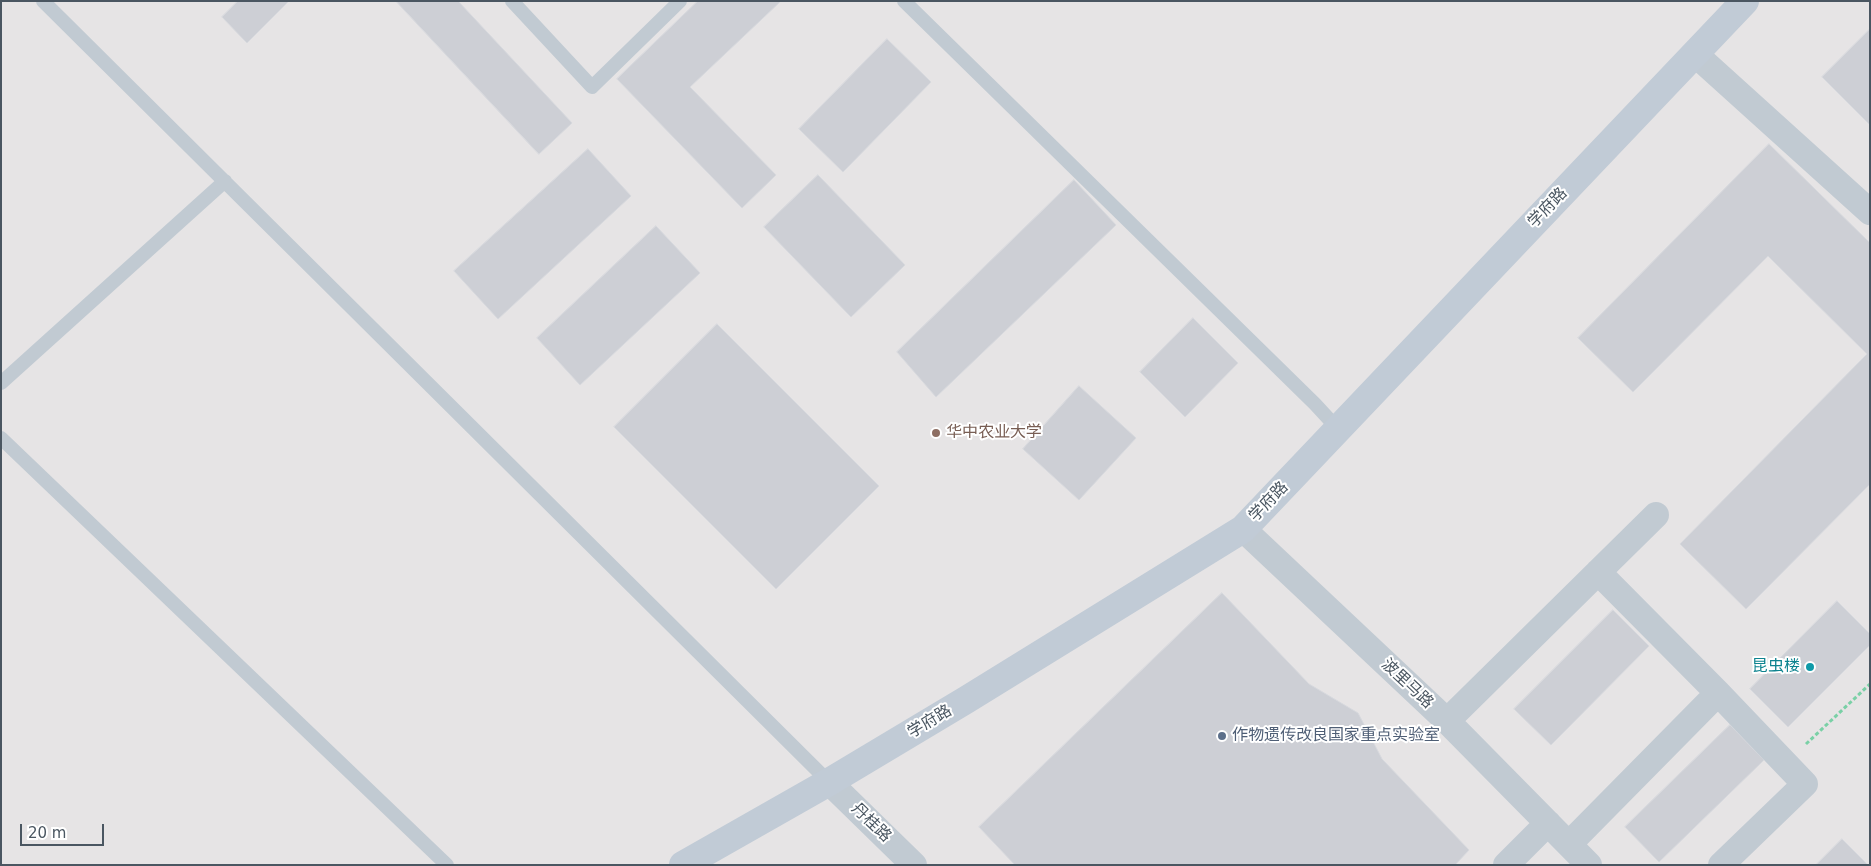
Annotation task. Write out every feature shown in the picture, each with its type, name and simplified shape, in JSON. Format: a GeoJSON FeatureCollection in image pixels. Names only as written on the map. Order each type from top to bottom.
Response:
{"type":"FeatureCollection","features":[{"type":"Feature","properties":{"kind":"street","name":"学府路"},"geometry":{"type":"LineString","coordinates":[[683,865],[829,782],[974,695],[1242,529],[1745,1]]}},
{"type":"Feature","properties":{"kind":"street"},"geometry":{"type":"LineString","coordinates":[[1695,54],[1870,212]]}},
{"type":"Feature","properties":{"kind":"street"},"geometry":{"type":"LineString","coordinates":[[1447,721],[1656,515]]}},
{"type":"Feature","properties":{"kind":"street","name":"波里马路"},"geometry":{"type":"LineString","coordinates":[[1242,529],[1447,721],[1589,865]]}},
{"type":"Feature","properties":{"kind":"street"},"geometry":{"type":"LineString","coordinates":[[1598,572],[1805,784],[1721,865]]}},
{"type":"Feature","properties":{"kind":"street"},"geometry":{"type":"LineString","coordinates":[[1569,844],[1718,693]]}},
{"type":"Feature","properties":{"kind":"street","name":"丹桂路"},"geometry":{"type":"LineString","coordinates":[[829,782],[914,865]]}},
{"type":"Feature","properties":{"kind":"street"},"geometry":{"type":"LineString","coordinates":[[1506,865],[1548,823]]}},
{"type":"Feature","properties":{"kind":"lane"},"geometry":{"type":"LineString","coordinates":[[43,1],[829,782]]}},
{"type":"Feature","properties":{"kind":"lane"},"geometry":{"type":"LineString","coordinates":[[512,1],[592,87],[680,1]]}},
{"type":"Feature","properties":{"kind":"lane"},"geometry":{"type":"LineString","coordinates":[[904,1],[1315,404],[1338,429]]}},
{"type":"Feature","properties":{"kind":"lane"},"geometry":{"type":"LineString","coordinates":[[1,383],[225,182]]}},
{"type":"Feature","properties":{"kind":"lane"},"geometry":{"type":"LineString","coordinates":[[1,438],[447,865]]}},
{"type":"Feature","properties":{"kind":"path"},"geometry":{"type":"LineString","coordinates":[[1785,764],[1870,684]]}},
{"type":"Feature","properties":{"kind":"shaded area","name":"华中农业大学"},"geometry":{"type":"Polygon","coordinates":[[[1,1],[1870,1],[1870,865],[1,865],[1,1]]]}},
{"type":"Feature","properties":{"kind":"building"},"geometry":{"type":"Polygon","coordinates":[[[238,1],[289,1],[247,43],[222,17],[238,1]]]}},
{"type":"Feature","properties":{"kind":"building"},"geometry":{"type":"Polygon","coordinates":[[[396,1],[458,1],[572,123],[539,154],[396,1]]]}},
{"type":"Feature","properties":{"kind":"building"},"geometry":{"type":"Polygon","coordinates":[[[698,1],[781,1],[690,87],[776,175],[742,208],[617,79],[698,1]]]}},
{"type":"Feature","properties":{"kind":"building"},"geometry":{"type":"Polygon","coordinates":[[[1870,29],[1870,125],[1822,77],[1870,29]]]}},
{"type":"Feature","properties":{"kind":"building"},"geometry":{"type":"Polygon","coordinates":[[[887,39],[931,82],[843,172],[799,129],[887,39]]]}},
{"type":"Feature","properties":{"kind":"building"},"geometry":{"type":"Polygon","coordinates":[[[1769,144],[1870,243],[1870,484],[1746,609],[1680,544],[1867,354],[1768,256],[1633,392],[1578,338],[1769,144]]]}},
{"type":"Feature","properties":{"kind":"building"},"geometry":{"type":"Polygon","coordinates":[[[588,149],[631,196],[498,319],[454,271],[588,149]]]}},
{"type":"Feature","properties":{"kind":"building"},"geometry":{"type":"Polygon","coordinates":[[[818,175],[905,265],[851,317],[764,227],[818,175]]]}},
{"type":"Feature","properties":{"kind":"building"},"geometry":{"type":"Polygon","coordinates":[[[1074,180],[1116,225],[936,397],[897,352],[1074,180]]]}},
{"type":"Feature","properties":{"kind":"building"},"geometry":{"type":"Polygon","coordinates":[[[656,226],[700,273],[580,385],[537,338],[656,226]]]}},
{"type":"Feature","properties":{"kind":"building"},"geometry":{"type":"Polygon","coordinates":[[[1193,318],[1238,363],[1185,417],[1140,372],[1193,318]]]}},
{"type":"Feature","properties":{"kind":"building"},"geometry":{"type":"Polygon","coordinates":[[[717,324],[879,486],[776,589],[614,427],[717,324]]]}},
{"type":"Feature","properties":{"kind":"building"},"geometry":{"type":"Polygon","coordinates":[[[1079,386],[1136,438],[1079,500],[1023,449],[1079,386]]]}},
{"type":"Feature","properties":{"kind":"building","name":"作物遗传改良国家重点实验室"},"geometry":{"type":"Polygon","coordinates":[[[1222,593],[1309,684],[1358,713],[1382,759],[1469,850],[1455,865],[1015,865],[979,827],[1222,593]]]}},
{"type":"Feature","properties":{"kind":"building","name":"昆虫楼"},"geometry":{"type":"Polygon","coordinates":[[[1837,601],[1870,634],[1870,645],[1788,727],[1750,689],[1837,601]]]}},
{"type":"Feature","properties":{"kind":"building"},"geometry":{"type":"Polygon","coordinates":[[[1613,610],[1649,646],[1551,745],[1514,709],[1613,610]]]}},
{"type":"Feature","properties":{"kind":"building"},"geometry":{"type":"Polygon","coordinates":[[[1730,725],[1764,760],[1659,862],[1625,827],[1730,725]]]}},
{"type":"Feature","properties":{"kind":"building"},"geometry":{"type":"Polygon","coordinates":[[[1842,839],[1868,865],[1816,865],[1842,839]]]}},
{"type":"Feature","properties":{"kind":"place","name":"华中农业大学"},"geometry":{"type":"Point","coordinates":[936,433]}},
{"type":"Feature","properties":{"kind":"place","name":"昆虫楼"},"geometry":{"type":"Point","coordinates":[1810,667]}},
{"type":"Feature","properties":{"kind":"place","name":"作物遗传改良国家重点实验室"},"geometry":{"type":"Point","coordinates":[1222,736]}}]}
